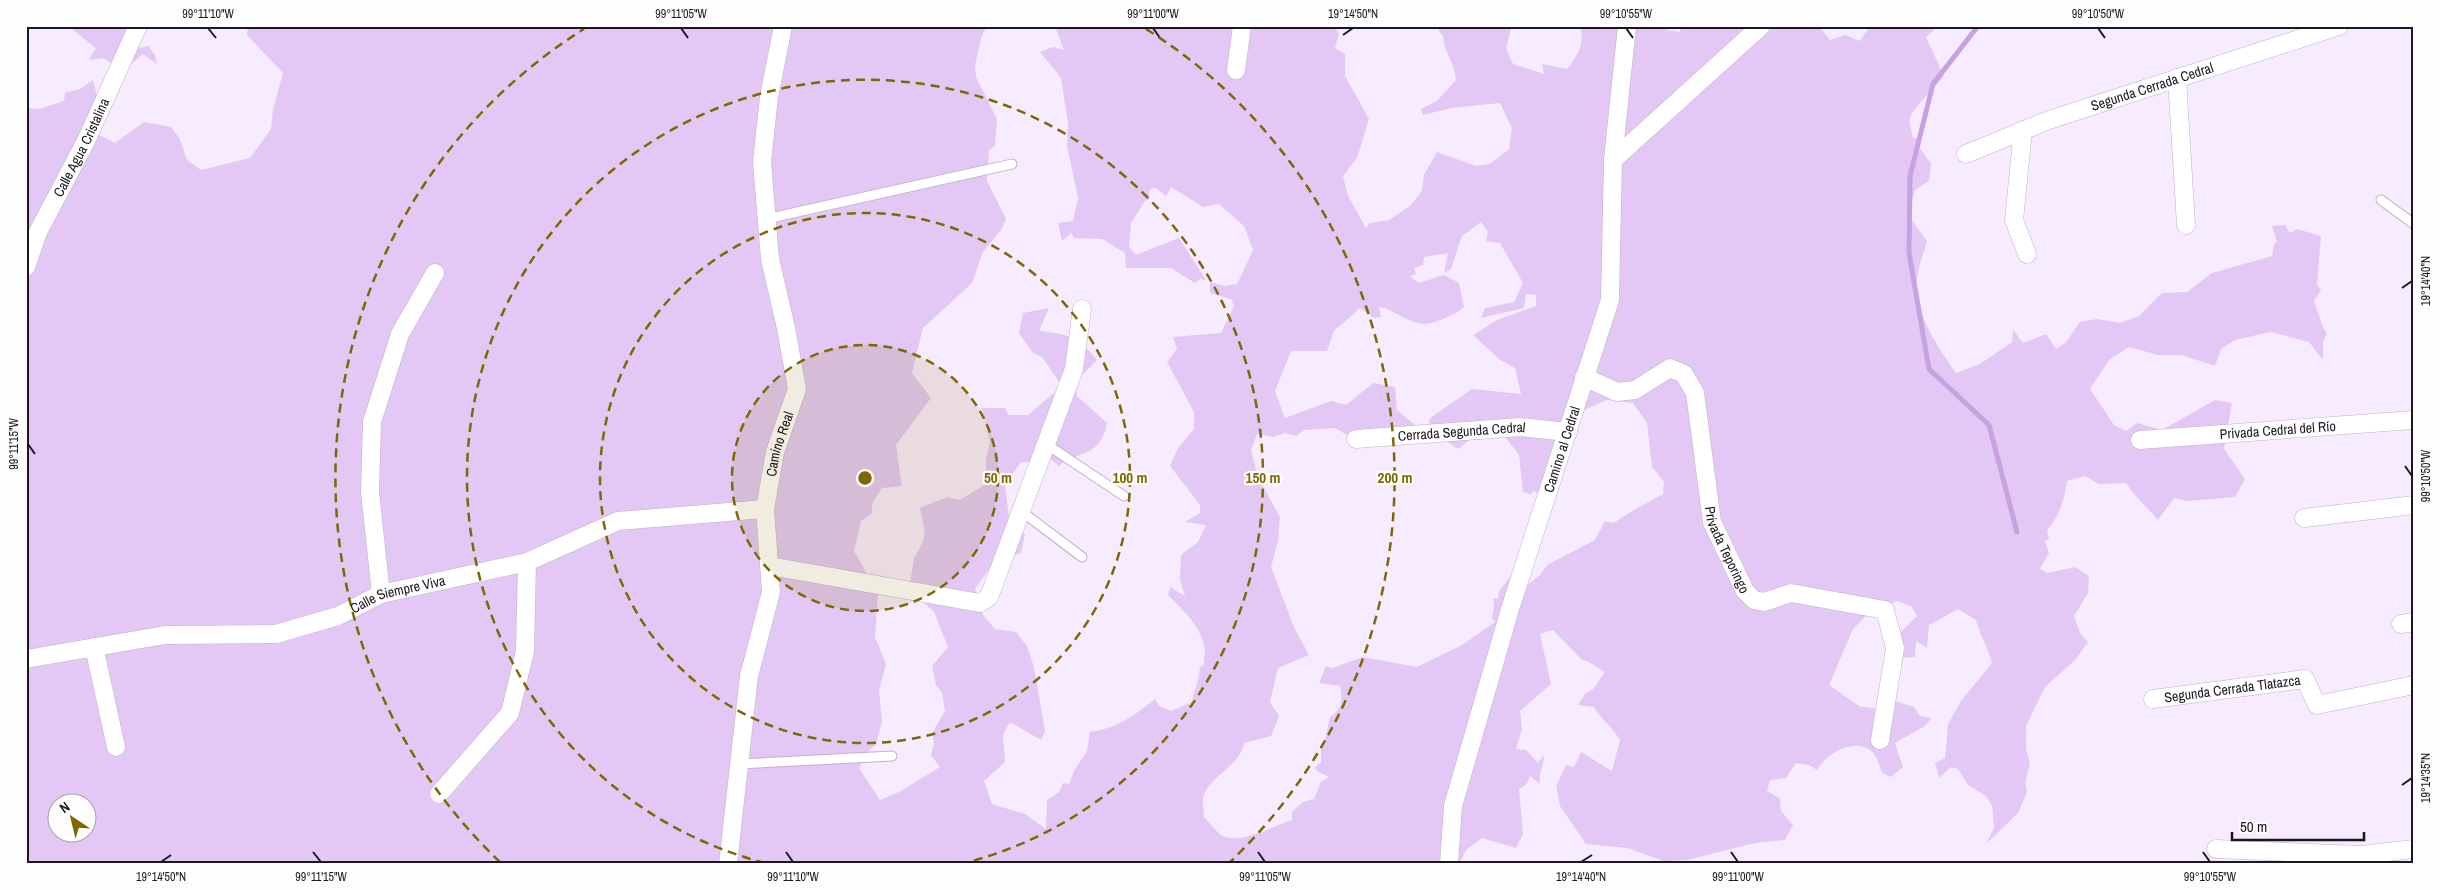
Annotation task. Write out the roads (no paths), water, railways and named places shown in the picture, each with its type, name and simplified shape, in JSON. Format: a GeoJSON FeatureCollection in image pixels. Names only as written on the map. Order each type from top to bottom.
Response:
{"type":"FeatureCollection","features":[{"type":"Feature","properties":{"kind":"street","name":"Calle Agua Cristalina"},"geometry":{"type":"LineString","coordinates":[[26,267],[38,232],[86,141],[138,26]]}},
{"type":"Feature","properties":{"kind":"street","name":"Camino Real"},"geometry":{"type":"LineString","coordinates":[[728,864],[738,764],[750,676],[771,592],[765,509],[775,452],[797,389],[786,328],[770,258],[762,162],[769,97],[782,26]]}},
{"type":"Feature","properties":{"kind":"street"},"geometry":{"type":"LineString","coordinates":[[1236,70],[1242,26]]}},
{"type":"Feature","properties":{"kind":"street","name":"Camino al Cedral"},"geometry":{"type":"LineString","coordinates":[[1449,864],[1453,806],[1510,609],[1610,300],[1613,160],[1627,26]]}},
{"type":"Feature","properties":{"kind":"street"},"geometry":{"type":"LineString","coordinates":[[1613,160],[1761,26]]}},
{"type":"Feature","properties":{"kind":"street","name":"Segunda Cerrada Cedral"},"geometry":{"type":"LineString","coordinates":[[1966,154],[2023,130],[2339,26]]}},
{"type":"Feature","properties":{"kind":"street"},"geometry":{"type":"LineString","coordinates":[[2177,78],[2186,225]]}},
{"type":"Feature","properties":{"kind":"street"},"geometry":{"type":"LineString","coordinates":[[2023,130],[2014,220],[2027,254]]}},
{"type":"Feature","properties":{"kind":"street"},"geometry":{"type":"LineString","coordinates":[[380,594],[370,492],[372,422],[400,334],[435,273]]}},
{"type":"Feature","properties":{"kind":"street"},"geometry":{"type":"LineString","coordinates":[[770,566],[980,603],[989,597],[1074,369],[1082,308]]}},
{"type":"Feature","properties":{"kind":"street","name":"Privada Teporingo"},"geometry":{"type":"LineString","coordinates":[[1584,377],[1617,392],[1635,390],[1670,368],[1684,374],[1695,393],[1712,522],[1745,591],[1754,600],[1764,602],[1791,593],[1885,610],[1895,648],[1880,740]]}},
{"type":"Feature","properties":{"kind":"street","name":"Privada Cedral del Río"},"geometry":{"type":"LineString","coordinates":[[2140,440],[2414,420]]}},
{"type":"Feature","properties":{"kind":"street","name":"Cerrada Segunda Cedral"},"geometry":{"type":"LineString","coordinates":[[1356,439],[1520,427],[1568,432]]}},
{"type":"Feature","properties":{"kind":"street"},"geometry":{"type":"LineString","coordinates":[[2304,518],[2414,505]]}},
{"type":"Feature","properties":{"kind":"street","name":"Calle Siempre Viva"},"geometry":{"type":"LineString","coordinates":[[26,659],[165,635],[276,634],[338,616],[380,594],[527,562],[618,521],[765,509]]}},
{"type":"Feature","properties":{"kind":"street"},"geometry":{"type":"LineString","coordinates":[[439,794],[510,713],[525,651],[527,562]]}},
{"type":"Feature","properties":{"kind":"street"},"geometry":{"type":"LineString","coordinates":[[94,648],[116,747]]}},
{"type":"Feature","properties":{"kind":"street","name":"Segunda Cerrada Tlatazca"},"geometry":{"type":"LineString","coordinates":[[2153,699],[2305,679],[2317,705],[2414,686]]}},
{"type":"Feature","properties":{"kind":"street"},"geometry":{"type":"LineString","coordinates":[[2216,849],[2361,855],[2414,849]]}},
{"type":"Feature","properties":{"kind":"lane"},"geometry":{"type":"LineString","coordinates":[[766,219],[1012,164]]}},
{"type":"Feature","properties":{"kind":"lane"},"geometry":{"type":"LineString","coordinates":[[2381,200],[2414,224]]}},
{"type":"Feature","properties":{"kind":"lane"},"geometry":{"type":"LineString","coordinates":[[1046,444],[1124,496]]}},
{"type":"Feature","properties":{"kind":"lane"},"geometry":{"type":"LineString","coordinates":[[1021,511],[1082,557]]}},
{"type":"Feature","properties":{"kind":"lane"},"geometry":{"type":"LineString","coordinates":[[738,764],[892,756]]}},
{"type":"Feature","properties":{"kind":"waterway"},"geometry":{"type":"LineString","coordinates":[[1978,26],[1933,84],[1910,176],[1909,253],[1929,369],[1989,425],[2017,532]]}}]}
